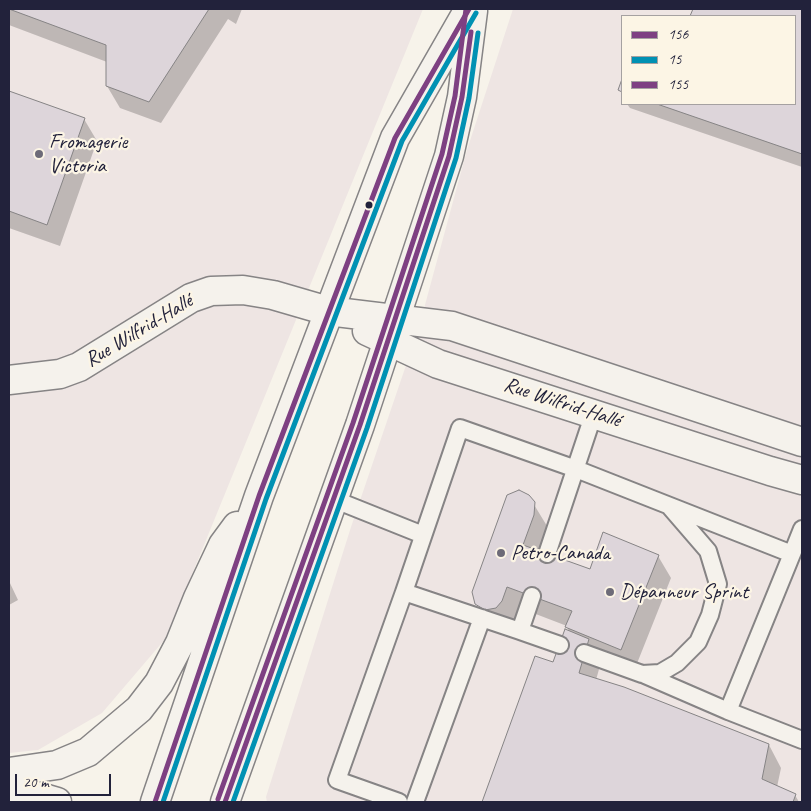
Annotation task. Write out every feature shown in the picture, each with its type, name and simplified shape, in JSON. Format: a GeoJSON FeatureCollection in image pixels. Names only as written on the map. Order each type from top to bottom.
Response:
{"type":"FeatureCollection","features":[{"type":"Feature","properties":{"kind":"main road"},"geometry":{"type":"LineString","coordinates":[[155,802],[258,496],[395,138],[469,9]]}},
{"type":"Feature","properties":{"kind":"main road"},"geometry":{"type":"LineString","coordinates":[[225,802],[333,499],[449,156],[462,97],[474,9]]}},
{"type":"Feature","properties":{"kind":"main road","name":"Rue Wilfrid-Hallé"},"geometry":{"type":"LineString","coordinates":[[9,380],[60,374],[79,367],[190,298],[211,291],[227,289],[272,295],[391,330],[438,364],[802,480]]}},
{"type":"Feature","properties":{"kind":"main road","name":"Rue Wilfrid-Hallé"},"geometry":{"type":"LineString","coordinates":[[391,330],[452,326],[802,442]]}},
{"type":"Feature","properties":{"kind":"main road"},"geometry":{"type":"LineString","coordinates":[[9,772],[56,765],[88,752],[139,709],[160,683],[224,545],[258,496]]}},
{"type":"Feature","properties":{"kind":"main road"},"geometry":{"type":"LineString","coordinates":[[9,788],[57,802]]}},
{"type":"Feature","properties":{"kind":"lane"},"geometry":{"type":"LineString","coordinates":[[547,554],[594,413]]}},
{"type":"Feature","properties":{"kind":"lane"},"geometry":{"type":"LineString","coordinates":[[399,802],[337,780],[460,428],[576,469],[792,554]]}},
{"type":"Feature","properties":{"kind":"lane"},"geometry":{"type":"LineString","coordinates":[[333,499],[423,535]]}},
{"type":"Feature","properties":{"kind":"lane"},"geometry":{"type":"LineString","coordinates":[[642,674],[660,673],[676,663],[698,642],[710,615],[718,584],[708,551],[669,506]]}},
{"type":"Feature","properties":{"kind":"lane"},"geometry":{"type":"LineString","coordinates":[[728,711],[802,530]]}},
{"type":"Feature","properties":{"kind":"lane"},"geometry":{"type":"LineString","coordinates":[[404,592],[560,645]]}},
{"type":"Feature","properties":{"kind":"lane"},"geometry":{"type":"LineString","coordinates":[[520,632],[532,596]]}},
{"type":"Feature","properties":{"kind":"lane"},"geometry":{"type":"LineString","coordinates":[[415,802],[482,618]]}},
{"type":"Feature","properties":{"kind":"lane"},"geometry":{"type":"LineString","coordinates":[[584,653],[642,674],[802,740]]}},
{"type":"Feature","properties":{"kind":"shaded area"},"geometry":{"type":"Polygon","coordinates":[[[9,9],[423,9],[166,638],[102,713],[38,750],[9,753],[9,9]]]}},
{"type":"Feature","properties":{"kind":"shaded area"},"geometry":{"type":"Polygon","coordinates":[[[513,9],[802,9],[802,802],[267,802],[266,797],[351,527],[419,327],[467,150],[513,9]]]}},
{"type":"Feature","properties":{"kind":"building"},"geometry":{"type":"Polygon","coordinates":[[[9,9],[209,9],[149,102],[106,86],[106,45],[9,9]]]}},
{"type":"Feature","properties":{"kind":"building"},"geometry":{"type":"Polygon","coordinates":[[[693,9],[802,9],[802,154],[660,105],[796,105],[796,15],[690,15],[693,9]]]}},
{"type":"Feature","properties":{"kind":"building"},"geometry":{"type":"Polygon","coordinates":[[[9,91],[85,118],[47,225],[9,211],[9,91]]]}},
{"type":"Feature","properties":{"kind":"building"},"geometry":{"type":"Polygon","coordinates":[[[519,490],[529,495],[535,502],[534,515],[523,545],[590,569],[603,532],[659,555],[621,650],[565,627],[572,611],[507,587],[502,601],[496,608],[485,610],[475,604],[472,592],[507,495],[519,490]]]}},
{"type":"Feature","properties":{"kind":"building"},"geometry":{"type":"Polygon","coordinates":[[[565,629],[589,639],[579,673],[624,687],[769,744],[762,779],[796,794],[793,802],[482,802],[535,656],[553,662],[565,629]]]}},
{"type":"Feature","properties":{"kind":"transit line","name":"155"},"geometry":{"type":"LineString","coordinates":[[218,799],[353,423],[442,154],[455,96],[466,9]]}},
{"type":"Feature","properties":{"kind":"transit line","name":"156"},"geometry":{"type":"LineString","coordinates":[[155,802],[259,496],[395,138],[469,9]]}},
{"type":"Feature","properties":{"kind":"transit line","name":"15"},"geometry":{"type":"LineString","coordinates":[[163,802],[266,499],[402,141],[476,13]]}},
{"type":"Feature","properties":{"kind":"transit line","name":"156"},"geometry":{"type":"LineString","coordinates":[[225,802],[360,425],[449,156],[462,97],[471,32]]}},
{"type":"Feature","properties":{"kind":"transit line","name":"15"},"geometry":{"type":"LineString","coordinates":[[233,802],[367,428],[456,158],[469,98],[478,33]]}},
{"type":"Feature","properties":{"kind":"place","name":"Fromagerie Victoria"},"geometry":{"type":"Point","coordinates":[39,154]}},
{"type":"Feature","properties":{"kind":"place","name":"Petro-Canada"},"geometry":{"type":"Point","coordinates":[501,553]}},
{"type":"Feature","properties":{"kind":"place","name":"Dépanneur Sprint"},"geometry":{"type":"Point","coordinates":[610,592]}}]}
